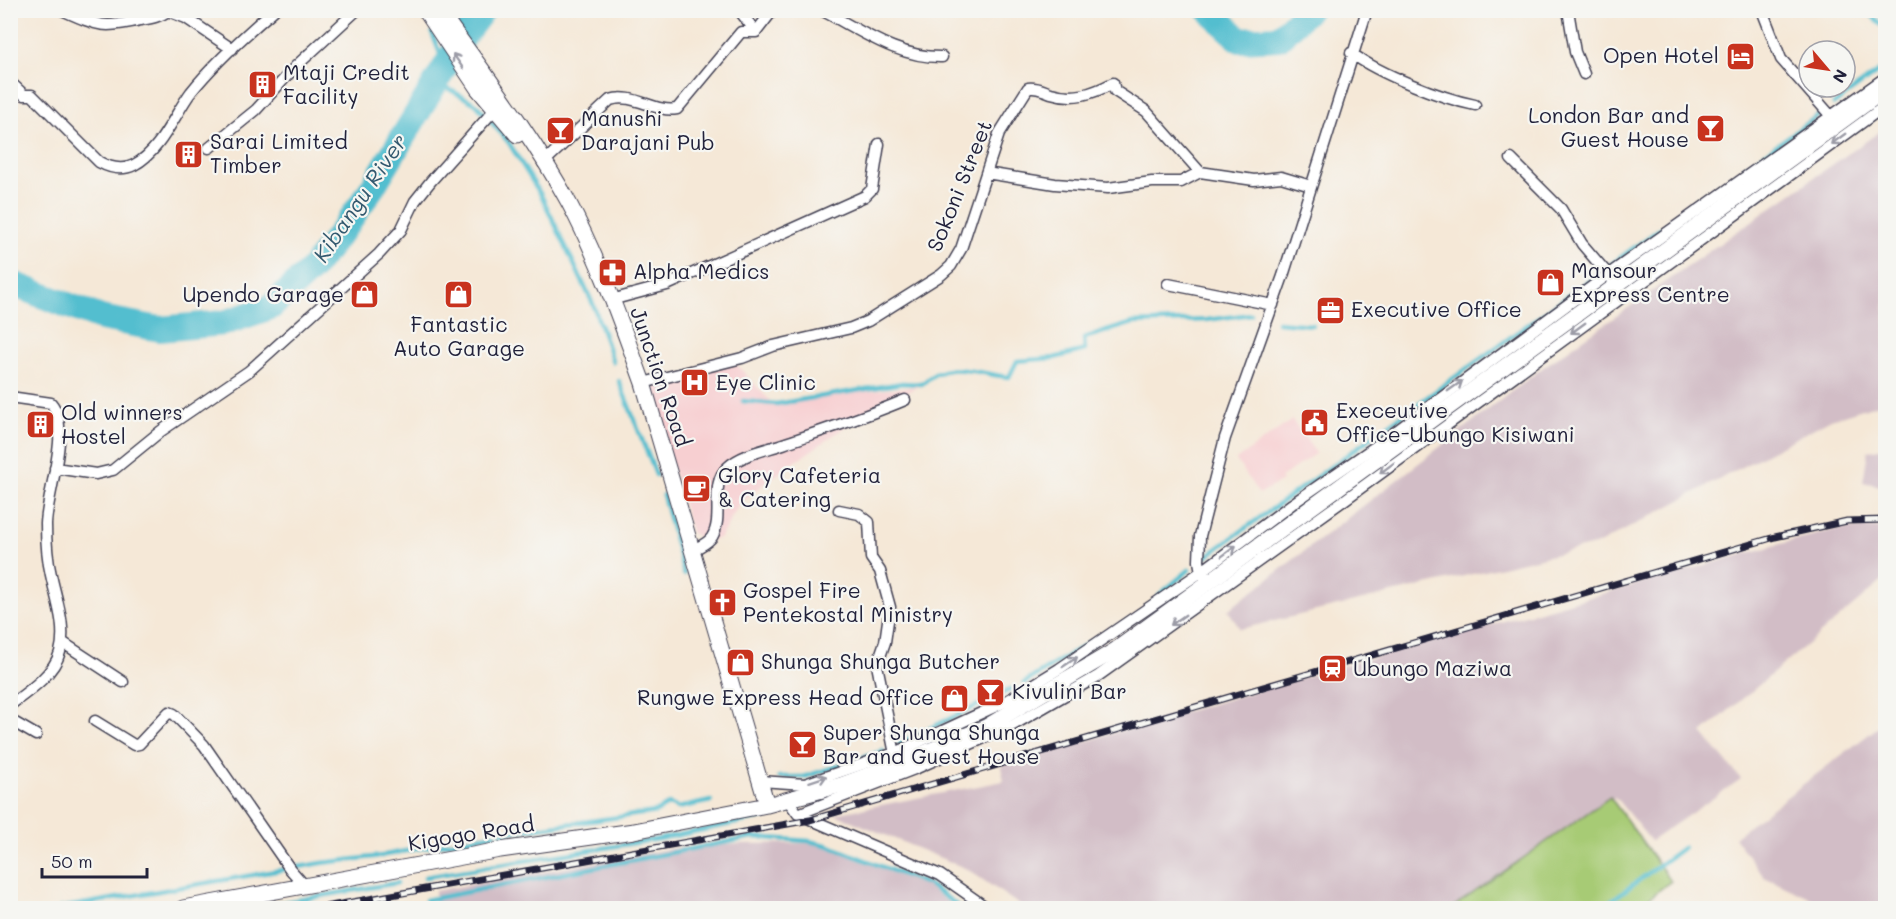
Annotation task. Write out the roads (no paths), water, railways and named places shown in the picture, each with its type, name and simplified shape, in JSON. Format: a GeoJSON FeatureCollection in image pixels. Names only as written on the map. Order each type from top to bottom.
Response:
{"type":"FeatureCollection","features":[{"type":"Feature","properties":{"kind":"main road"},"geometry":{"type":"LineString","coordinates":[[425,10],[443,28],[483,84]]}},
{"type":"Feature","properties":{"kind":"main road"},"geometry":{"type":"LineString","coordinates":[[439,10],[443,28]]}},
{"type":"Feature","properties":{"kind":"main road","name":"Junction Road"},"geometry":{"type":"LineString","coordinates":[[483,84],[496,108],[520,138],[534,148]]}},
{"type":"Feature","properties":{"kind":"main road","name":"Junction Road"},"geometry":{"type":"LineString","coordinates":[[483,84],[534,148],[568,201],[644,383],[767,805]]}},
{"type":"Feature","properties":{"kind":"main road","name":"Kigogo Road"},"geometry":{"type":"LineString","coordinates":[[183,909],[500,850],[634,831],[767,805],[841,785],[896,759],[996,722],[1114,651],[1206,577],[1613,279],[1886,89]]}},
{"type":"Feature","properties":{"kind":"street"},"geometry":{"type":"LineString","coordinates":[[62,10],[96,25],[107,27],[160,17],[168,11],[186,18],[232,49]]}},
{"type":"Feature","properties":{"kind":"street"},"geometry":{"type":"LineString","coordinates":[[10,82],[24,95],[32,95],[99,162],[110,167],[126,168],[146,156],[168,129],[191,93],[232,49],[274,10]]}},
{"type":"Feature","properties":{"kind":"street"},"geometry":{"type":"LineString","coordinates":[[209,148],[256,110],[295,67],[357,10]]}},
{"type":"Feature","properties":{"kind":"street"},"geometry":{"type":"LineString","coordinates":[[739,10],[756,32]]}},
{"type":"Feature","properties":{"kind":"street"},"geometry":{"type":"LineString","coordinates":[[756,32],[773,10]]}},
{"type":"Feature","properties":{"kind":"street"},"geometry":{"type":"LineString","coordinates":[[821,10],[906,52],[927,57],[942,57]]}},
{"type":"Feature","properties":{"kind":"street"},"geometry":{"type":"LineString","coordinates":[[1206,577],[1200,536],[1225,438],[1273,305],[1366,10]]}},
{"type":"Feature","properties":{"kind":"street"},"geometry":{"type":"LineString","coordinates":[[1568,10],[1572,40],[1584,74]]}},
{"type":"Feature","properties":{"kind":"street"},"geometry":{"type":"LineString","coordinates":[[1762,10],[1781,59],[1830,115]]}},
{"type":"Feature","properties":{"kind":"street"},"geometry":{"type":"LineString","coordinates":[[543,163],[610,100],[621,96],[668,109],[677,109],[741,32],[756,32]]}},
{"type":"Feature","properties":{"kind":"street"},"geometry":{"type":"LineString","coordinates":[[1351,53],[1365,63],[1458,102],[1475,105]]}},
{"type":"Feature","properties":{"kind":"street"},"geometry":{"type":"LineString","coordinates":[[1510,159],[1561,209],[1582,244],[1613,279],[1830,115],[1886,77]]}},
{"type":"Feature","properties":{"kind":"street","name":"Sokoni Street"},"geometry":{"type":"LineString","coordinates":[[644,383],[742,358],[773,346],[834,333],[868,321],[951,266],[961,249],[999,134],[1028,88],[1039,87],[1050,93],[1075,98],[1113,83],[1115,91],[1146,111],[1200,172]]}},
{"type":"Feature","properties":{"kind":"street"},"geometry":{"type":"LineString","coordinates":[[798,814],[917,768],[1013,725],[1098,676],[1347,498],[1886,105]]}},
{"type":"Feature","properties":{"kind":"street"},"geometry":{"type":"LineString","coordinates":[[55,468],[96,474],[112,470],[161,431],[249,371],[379,254],[401,230],[415,201],[431,181],[496,108]]}},
{"type":"Feature","properties":{"kind":"street"},"geometry":{"type":"LineString","coordinates":[[611,300],[667,285],[866,196],[872,189],[879,144]]}},
{"type":"Feature","properties":{"kind":"street"},"geometry":{"type":"LineString","coordinates":[[986,173],[1055,184],[1108,188],[1152,182],[1181,182],[1200,172],[1254,180],[1281,177],[1311,186]]}},
{"type":"Feature","properties":{"kind":"street"},"geometry":{"type":"LineString","coordinates":[[1168,284],[1273,305]]}},
{"type":"Feature","properties":{"kind":"street"},"geometry":{"type":"LineString","coordinates":[[10,397],[43,400],[51,403],[55,408],[60,435],[48,503],[46,542],[62,642],[58,658],[50,670],[10,705]]}},
{"type":"Feature","properties":{"kind":"street"},"geometry":{"type":"LineString","coordinates":[[694,550],[708,541],[714,532],[719,504],[717,488],[727,467],[747,457],[871,414],[904,400]]}},
{"type":"Feature","properties":{"kind":"street"},"geometry":{"type":"LineString","coordinates":[[760,781],[805,783],[896,759],[877,664],[885,642],[890,607],[880,571],[872,558],[869,522],[859,514],[839,510]]}},
{"type":"Feature","properties":{"kind":"street"},"geometry":{"type":"LineString","coordinates":[[62,642],[123,682]]}},
{"type":"Feature","properties":{"kind":"street"},"geometry":{"type":"LineString","coordinates":[[95,721],[134,745],[139,744],[169,712],[174,714],[204,745],[290,869],[305,886]]}},
{"type":"Feature","properties":{"kind":"street"},"geometry":{"type":"LineString","coordinates":[[10,720],[36,735]]}},
{"type":"Feature","properties":{"kind":"street"},"geometry":{"type":"LineString","coordinates":[[787,799],[798,814],[940,875],[987,909]]}},
{"type":"Feature","properties":{"kind":"waterway","name":"Kibangu River"},"geometry":{"type":"LineString","coordinates":[[10,283],[101,318],[160,329],[224,323],[271,307],[312,269],[348,223],[372,188],[465,34],[483,10]]}},
{"type":"Feature","properties":{"kind":"waterway","name":"Kibangu River"},"geometry":{"type":"LineString","coordinates":[[1209,10],[1240,40],[1279,38],[1308,10]]}},
{"type":"Feature","properties":{"kind":"waterway"},"geometry":{"type":"LineString","coordinates":[[1866,10],[1886,29]]}},
{"type":"Feature","properties":{"kind":"waterway"},"geometry":{"type":"LineString","coordinates":[[432,33],[445,67],[447,88],[476,104],[509,143],[541,195],[593,304],[613,362]]}},
{"type":"Feature","properties":{"kind":"waterway"},"geometry":{"type":"LineString","coordinates":[[1834,104],[1886,66]]}},
{"type":"Feature","properties":{"kind":"waterway"},"geometry":{"type":"LineString","coordinates":[[1876,106],[1886,99]]}},
{"type":"Feature","properties":{"kind":"waterway"},"geometry":{"type":"LineString","coordinates":[[1746,167],[1823,112]]}},
{"type":"Feature","properties":{"kind":"waterway"},"geometry":{"type":"LineString","coordinates":[[1606,268],[1661,228]]}},
{"type":"Feature","properties":{"kind":"waterway"},"geometry":{"type":"LineString","coordinates":[[1204,558],[1594,277]]}},
{"type":"Feature","properties":{"kind":"waterway"},"geometry":{"type":"LineString","coordinates":[[743,401],[776,404],[902,383],[922,384],[932,376],[952,370],[1009,377],[1017,361],[1054,358],[1085,350],[1084,338],[1133,323],[1207,320],[1251,314]]}},
{"type":"Feature","properties":{"kind":"waterway"},"geometry":{"type":"LineString","coordinates":[[1278,322],[1312,325]]}},
{"type":"Feature","properties":{"kind":"waterway"},"geometry":{"type":"LineString","coordinates":[[619,381],[656,475]]}},
{"type":"Feature","properties":{"kind":"waterway"},"geometry":{"type":"LineString","coordinates":[[1337,499],[1390,459]]}},
{"type":"Feature","properties":{"kind":"waterway"},"geometry":{"type":"LineString","coordinates":[[663,495],[684,574]]}},
{"type":"Feature","properties":{"kind":"waterway"},"geometry":{"type":"LineString","coordinates":[[1159,595],[1189,570]]}},
{"type":"Feature","properties":{"kind":"waterway"},"geometry":{"type":"LineString","coordinates":[[1024,683],[1090,642]]}},
{"type":"Feature","properties":{"kind":"waterway"},"geometry":{"type":"LineString","coordinates":[[1077,682],[1093,672]]}},
{"type":"Feature","properties":{"kind":"waterway"},"geometry":{"type":"LineString","coordinates":[[899,743],[1014,688]]}},
{"type":"Feature","properties":{"kind":"waterway"},"geometry":{"type":"LineString","coordinates":[[779,777],[804,777],[883,751]]}},
{"type":"Feature","properties":{"kind":"waterway"},"geometry":{"type":"LineString","coordinates":[[501,833],[656,812],[669,804],[678,808],[711,801]]}},
{"type":"Feature","properties":{"kind":"waterway"},"geometry":{"type":"LineString","coordinates":[[425,877],[659,839],[765,817]]}},
{"type":"Feature","properties":{"kind":"waterway"},"geometry":{"type":"LineString","coordinates":[[385,855],[495,834]]}},
{"type":"Feature","properties":{"kind":"waterway"},"geometry":{"type":"LineString","coordinates":[[426,900],[753,837],[809,841],[827,845],[929,885],[961,908]]}},
{"type":"Feature","properties":{"kind":"waterway"},"geometry":{"type":"LineString","coordinates":[[1601,908],[1684,847]]}},
{"type":"Feature","properties":{"kind":"waterway"},"geometry":{"type":"LineString","coordinates":[[60,908],[322,863],[382,856]]}},
{"type":"Feature","properties":{"kind":"waterway"},"geometry":{"type":"LineString","coordinates":[[250,908],[397,883]]}},
{"type":"Feature","properties":{"kind":"waterway"},"geometry":{"type":"LineString","coordinates":[[367,908],[409,904]]}},
{"type":"Feature","properties":{"kind":"railway"},"geometry":{"type":"LineString","coordinates":[[319,908],[810,820],[1775,537],[1847,521],[1886,520]]}},
{"type":"Feature","properties":{"kind":"place","name":"Open Hotel"},"geometry":{"type":"Point","coordinates":[1740,56]}},
{"type":"Feature","properties":{"kind":"place","name":"Mtaji Credit Facility"},"geometry":{"type":"Point","coordinates":[262,85]}},
{"type":"Feature","properties":{"kind":"place","name":"London Bar and Guest House"},"geometry":{"type":"Point","coordinates":[1710,128]}},
{"type":"Feature","properties":{"kind":"place","name":"Manushi Darajani Pub"},"geometry":{"type":"Point","coordinates":[560,131]}},
{"type":"Feature","properties":{"kind":"place","name":"Sarai Limited Timber"},"geometry":{"type":"Point","coordinates":[189,154]}},
{"type":"Feature","properties":{"kind":"place","name":"Alpha Medics"},"geometry":{"type":"Point","coordinates":[612,272]}},
{"type":"Feature","properties":{"kind":"place","name":"Mansour Express Centre"},"geometry":{"type":"Point","coordinates":[1550,283]}},
{"type":"Feature","properties":{"kind":"place","name":"Fantastic Auto Garage"},"geometry":{"type":"Point","coordinates":[459,294]}},
{"type":"Feature","properties":{"kind":"place","name":"Upendo Garage"},"geometry":{"type":"Point","coordinates":[365,295]}},
{"type":"Feature","properties":{"kind":"place","name":"Executive Office"},"geometry":{"type":"Point","coordinates":[1330,310]}},
{"type":"Feature","properties":{"kind":"place","name":"Eye Clinic"},"geometry":{"type":"Point","coordinates":[695,383]}},
{"type":"Feature","properties":{"kind":"place","name":"Execeutive Office-Ubungo Kisiwani"},"geometry":{"type":"Point","coordinates":[1315,423]}},
{"type":"Feature","properties":{"kind":"place","name":"Old winners Hostel"},"geometry":{"type":"Point","coordinates":[40,425]}},
{"type":"Feature","properties":{"kind":"place","name":"Glory Cafeteria & Catering"},"geometry":{"type":"Point","coordinates":[697,488]}},
{"type":"Feature","properties":{"kind":"place","name":"Gospel Fire Pentekostal Ministry"},"geometry":{"type":"Point","coordinates":[722,603]}},
{"type":"Feature","properties":{"kind":"place","name":"Shunga Shunga Butcher"},"geometry":{"type":"Point","coordinates":[740,662]}},
{"type":"Feature","properties":{"kind":"place","name":"Ubungo Maziwa"},"geometry":{"type":"Point","coordinates":[1332,669]}},
{"type":"Feature","properties":{"kind":"place","name":"Kivulini Bar"},"geometry":{"type":"Point","coordinates":[991,692]}},
{"type":"Feature","properties":{"kind":"place","name":"Rungwe Express Head Office"},"geometry":{"type":"Point","coordinates":[955,698]}},
{"type":"Feature","properties":{"kind":"place","name":"Super Shunga Shunga Bar and Guest House"},"geometry":{"type":"Point","coordinates":[802,745]}}]}
